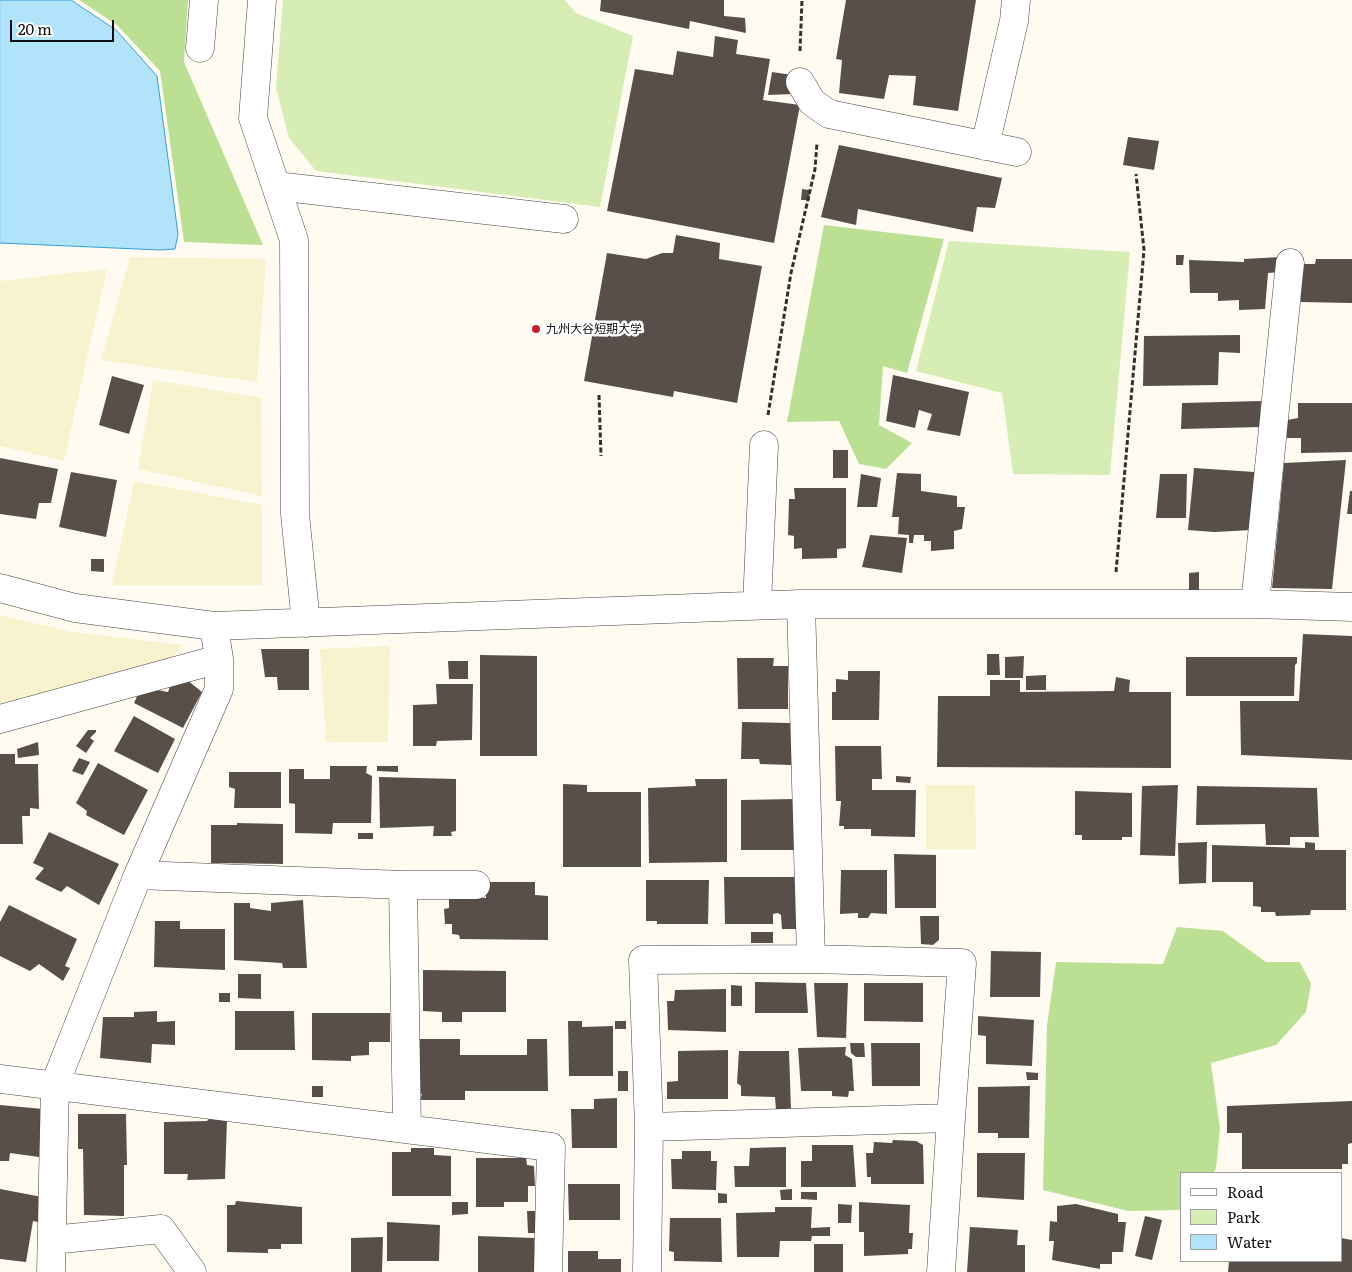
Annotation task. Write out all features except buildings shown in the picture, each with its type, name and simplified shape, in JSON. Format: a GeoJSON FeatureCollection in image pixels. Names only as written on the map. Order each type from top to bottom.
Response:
{"type":"FeatureCollection","features":[{"type":"Feature","properties":{"kind":"street"},"geometry":{"type":"LineString","coordinates":[[200,48],[204,0]]}},
{"type":"Feature","properties":{"kind":"street"},"geometry":{"type":"LineString","coordinates":[[262,0],[253,118],[294,240],[295,514],[306,623]]}},
{"type":"Feature","properties":{"kind":"street"},"geometry":{"type":"LineString","coordinates":[[985,146],[1014,21],[1016,0]]}},
{"type":"Feature","properties":{"kind":"street"},"geometry":{"type":"LineString","coordinates":[[800,82],[812,102],[829,114],[1017,152]]}},
{"type":"Feature","properties":{"kind":"street"},"geometry":{"type":"LineString","coordinates":[[276,186],[564,219]]}},
{"type":"Feature","properties":{"kind":"street"},"geometry":{"type":"LineString","coordinates":[[1255,604],[1290,262]]}},
{"type":"Feature","properties":{"kind":"street"},"geometry":{"type":"LineString","coordinates":[[757,605],[764,445]]}},
{"type":"Feature","properties":{"kind":"street"},"geometry":{"type":"LineString","coordinates":[[0,588],[75,608],[214,626],[801,604],[1255,604],[1352,607]]}},
{"type":"Feature","properties":{"kind":"street"},"geometry":{"type":"LineString","coordinates":[[801,604],[812,959]]}},
{"type":"Feature","properties":{"kind":"street"},"geometry":{"type":"LineString","coordinates":[[51,1272],[55,1084],[138,875],[219,689],[219,659],[214,626]]}},
{"type":"Feature","properties":{"kind":"street"},"geometry":{"type":"LineString","coordinates":[[0,719],[219,659]]}},
{"type":"Feature","properties":{"kind":"street"},"geometry":{"type":"LineString","coordinates":[[138,875],[403,885],[476,885]]}},
{"type":"Feature","properties":{"kind":"street"},"geometry":{"type":"LineString","coordinates":[[403,885],[408,1129]]}},
{"type":"Feature","properties":{"kind":"street"},"geometry":{"type":"LineString","coordinates":[[647,1272],[649,1127],[644,960],[812,959],[962,963],[941,1272]]}},
{"type":"Feature","properties":{"kind":"street"},"geometry":{"type":"LineString","coordinates":[[0,1079],[55,1084],[551,1147],[548,1272]]}},
{"type":"Feature","properties":{"kind":"street"},"geometry":{"type":"LineString","coordinates":[[649,1127],[951,1118]]}},
{"type":"Feature","properties":{"kind":"street"},"geometry":{"type":"LineString","coordinates":[[52,1240],[161,1229],[192,1272]]}},
{"type":"Feature","properties":{"kind":"path"},"geometry":{"type":"LineString","coordinates":[[800,52],[802,0]]}},
{"type":"Feature","properties":{"kind":"path"},"geometry":{"type":"LineString","coordinates":[[769,404],[791,273],[815,170],[818,136]]}},
{"type":"Feature","properties":{"kind":"path"},"geometry":{"type":"LineString","coordinates":[[1113,605],[1144,250],[1136,174]]}},
{"type":"Feature","properties":{"kind":"path"},"geometry":{"type":"LineString","coordinates":[[599,395],[602,456]]}},
{"type":"Feature","properties":{"kind":"shaded area"},"geometry":{"type":"Polygon","coordinates":[[[130,257],[266,259],[257,382],[101,360],[130,257]]]}},
{"type":"Feature","properties":{"kind":"shaded area"},"geometry":{"type":"Polygon","coordinates":[[[107,269],[64,461],[0,446],[0,281],[107,269]]]}},
{"type":"Feature","properties":{"kind":"shaded area"},"geometry":{"type":"Polygon","coordinates":[[[153,380],[261,398],[262,496],[138,469],[153,380]]]}},
{"type":"Feature","properties":{"kind":"shaded area"},"geometry":{"type":"Polygon","coordinates":[[[134,481],[262,505],[262,585],[112,585],[134,481]]]}},
{"type":"Feature","properties":{"kind":"shaded area"},"geometry":{"type":"Polygon","coordinates":[[[0,615],[72,632],[184,645],[166,663],[0,705],[0,615]]]}},
{"type":"Feature","properties":{"kind":"shaded area"},"geometry":{"type":"Polygon","coordinates":[[[390,646],[388,742],[326,742],[320,649],[390,646]]]}},
{"type":"Feature","properties":{"kind":"shaded area"},"geometry":{"type":"Polygon","coordinates":[[[926,785],[975,785],[976,849],[926,849],[926,785]]]}},
{"type":"Feature","properties":{"kind":"green space"},"geometry":{"type":"Polygon","coordinates":[[[79,0],[188,0],[184,62],[263,245],[184,242],[160,71],[117,25],[79,0]]]}},
{"type":"Feature","properties":{"kind":"green space"},"geometry":{"type":"Polygon","coordinates":[[[283,0],[565,0],[576,13],[633,36],[600,207],[316,171],[289,138],[276,88],[283,0]]]}},
{"type":"Feature","properties":{"kind":"green space"},"geometry":{"type":"Polygon","coordinates":[[[824,225],[944,239],[907,373],[883,366],[879,425],[912,443],[886,469],[859,464],[839,421],[787,422],[824,225]]]}},
{"type":"Feature","properties":{"kind":"green space"},"geometry":{"type":"Polygon","coordinates":[[[949,241],[1130,252],[1110,475],[1013,474],[1002,393],[916,371],[949,241]]]}},
{"type":"Feature","properties":{"kind":"green space"},"geometry":{"type":"Polygon","coordinates":[[[1177,927],[1223,931],[1266,962],[1300,962],[1311,984],[1306,1012],[1276,1045],[1211,1063],[1220,1129],[1216,1168],[1214,1172],[1180,1172],[1180,1210],[1128,1211],[1043,1190],[1047,1026],[1056,962],[1163,964],[1177,927]]]}},
{"type":"Feature","properties":{"kind":"water"},"geometry":{"type":"Polygon","coordinates":[[[0,0],[71,0],[116,30],[157,76],[178,234],[175,249],[160,250],[0,243],[0,0]]]}},
{"type":"Feature","properties":{"kind":"place","name":"九州大谷短期大学"},"geometry":{"type":"Point","coordinates":[536,329]}}]}
